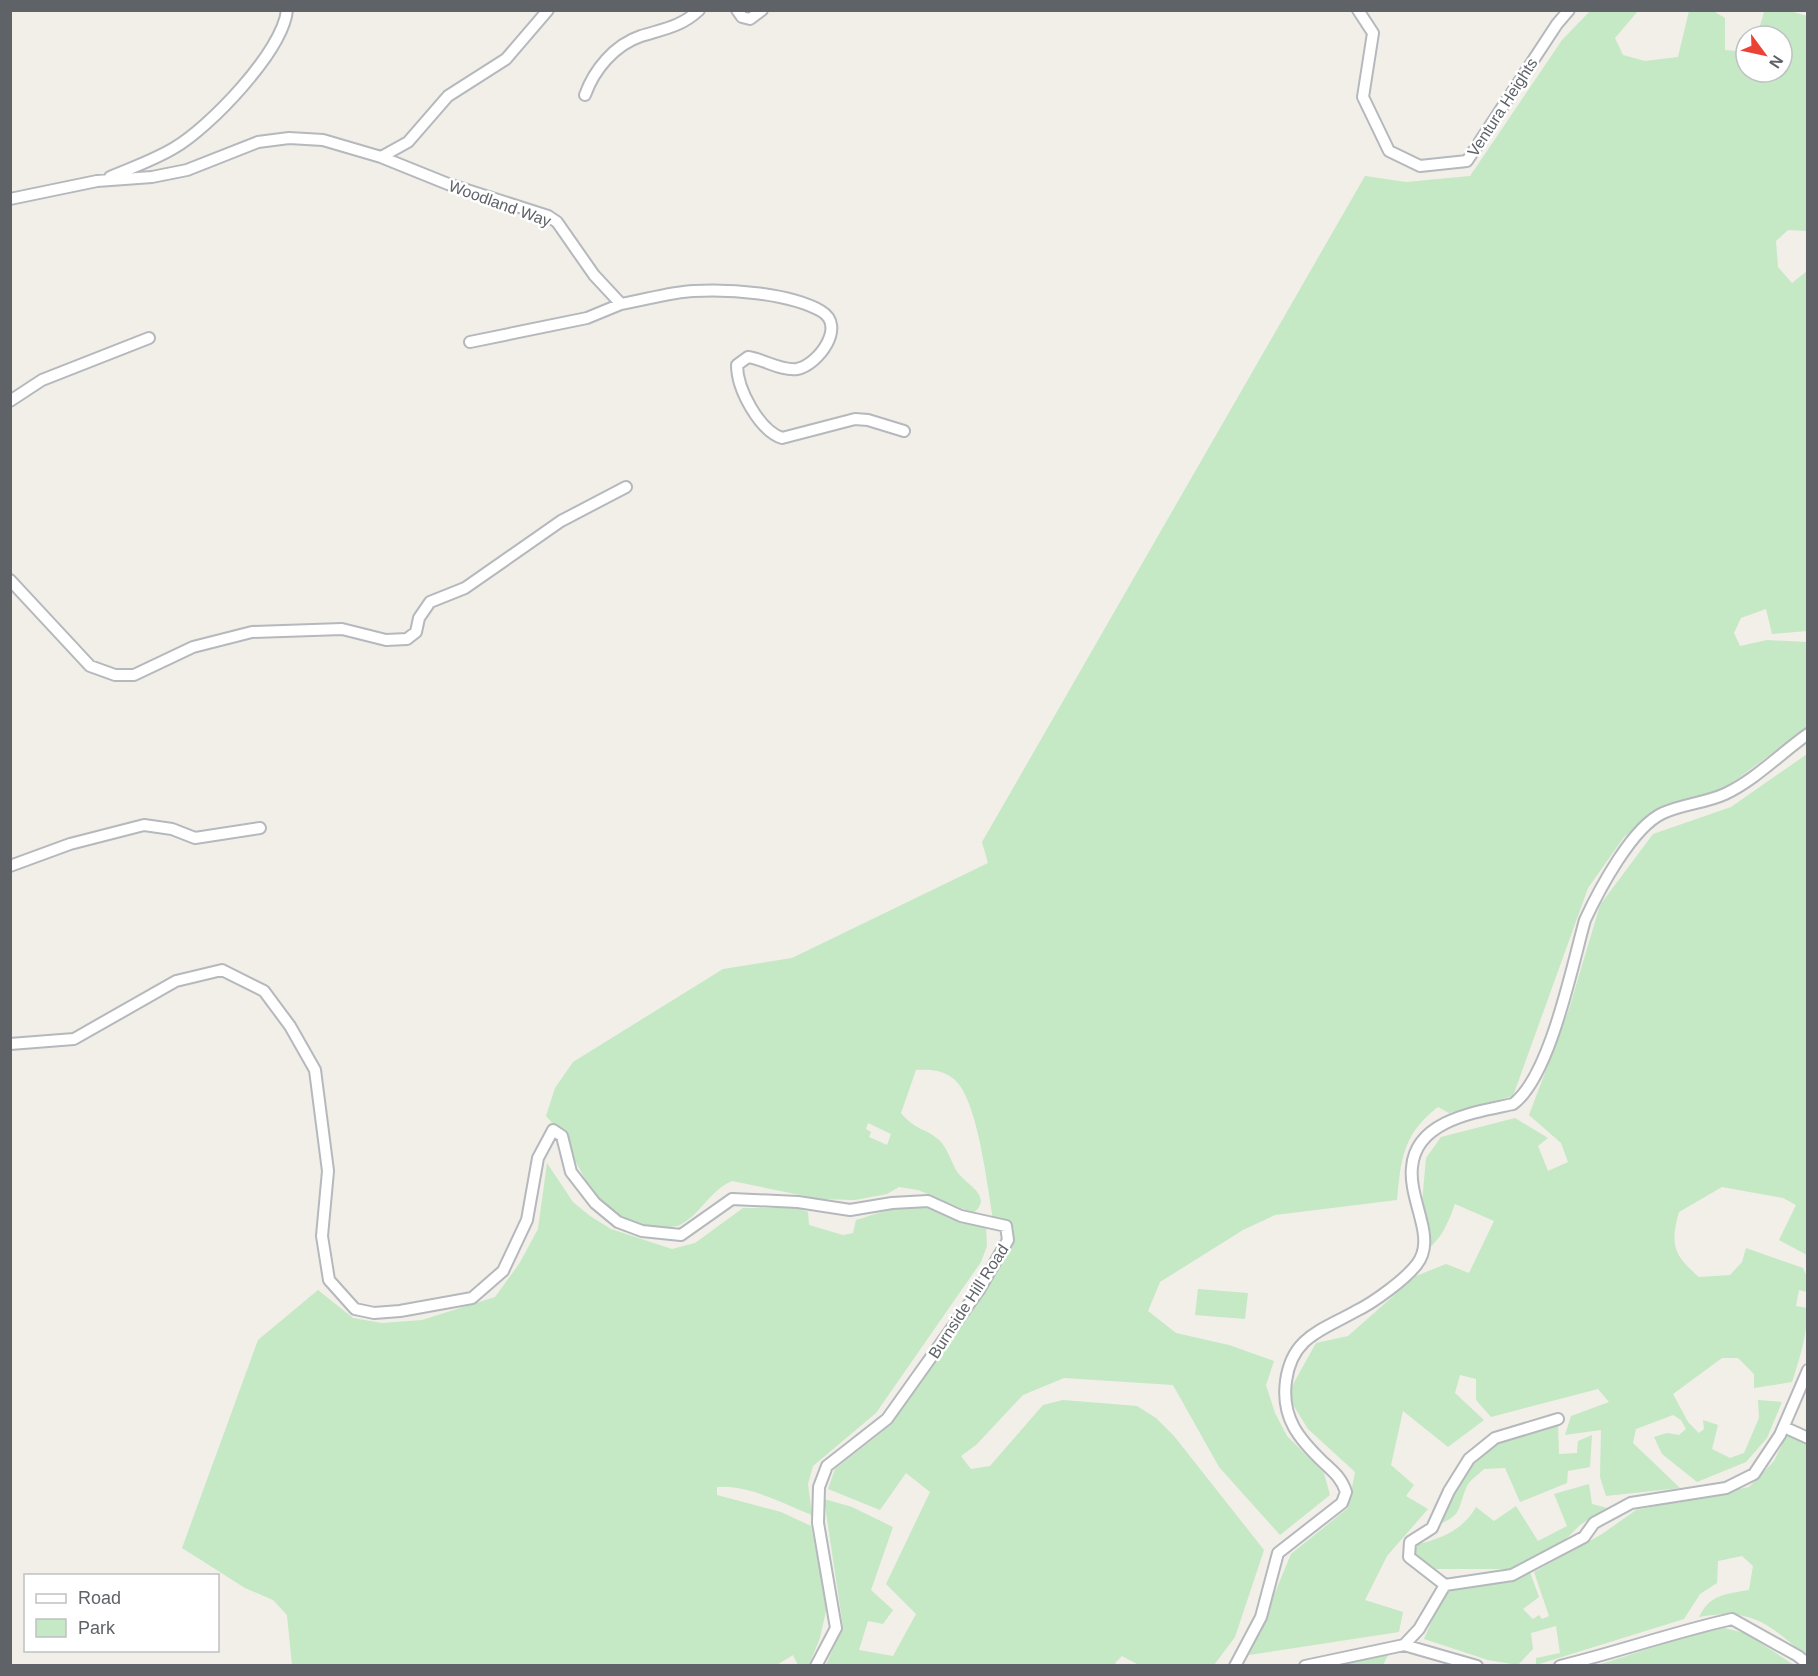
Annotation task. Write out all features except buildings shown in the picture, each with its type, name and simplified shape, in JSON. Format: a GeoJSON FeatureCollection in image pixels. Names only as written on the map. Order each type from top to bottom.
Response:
{"type":"FeatureCollection","features":[{"type":"Feature","properties":{"kind":"street"},"geometry":{"type":"LineString","coordinates":[[104,180],[174,149],[201,129],[244,85],[273,45],[287,10]]}},
{"type":"Feature","properties":{"kind":"street"},"geometry":{"type":"LineString","coordinates":[[381,157],[408,142],[448,96],[506,59],[548,10]]}},
{"type":"Feature","properties":{"kind":"street"},"geometry":{"type":"LineString","coordinates":[[585,95],[591,79],[604,62],[624,44],[679,26],[699,10]]}},
{"type":"Feature","properties":{"kind":"street"},"geometry":{"type":"LineString","coordinates":[[737,10],[742,17],[750,19],[762,10]]}},
{"type":"Feature","properties":{"kind":"street","name":"Ventura Heights"},"geometry":{"type":"LineString","coordinates":[[1358,10],[1373,33],[1363,97],[1389,152],[1420,166],[1467,161],[1557,24],[1569,10]]}},
{"type":"Feature","properties":{"kind":"street","name":"Woodland Way"},"geometry":{"type":"LineString","coordinates":[[10,199],[104,180],[152,177],[187,170],[258,142],[289,138],[323,140],[381,157],[448,184],[548,216],[557,222],[594,275],[621,304]]}},
{"type":"Feature","properties":{"kind":"street"},"geometry":{"type":"LineString","coordinates":[[470,342],[586,318],[621,304],[693,290],[765,295],[808,305],[823,312],[832,324],[832,334],[824,348],[808,364],[790,369],[748,357],[737,365],[739,380],[765,429],[774,435],[789,438],[855,419],[867,420],[904,431]]}},
{"type":"Feature","properties":{"kind":"street"},"geometry":{"type":"LineString","coordinates":[[10,401],[42,380],[149,338]]}},
{"type":"Feature","properties":{"kind":"street"},"geometry":{"type":"LineString","coordinates":[[11,582],[90,666],[115,675],[134,675],[193,647],[252,632],[342,629],[386,640],[407,639],[416,632],[419,618],[430,602],[465,588],[561,521],[626,487]]}},
{"type":"Feature","properties":{"kind":"street"},"geometry":{"type":"LineString","coordinates":[[1235,1665],[1261,1617],[1278,1553],[1342,1503],[1346,1491],[1339,1478],[1301,1441],[1289,1416],[1285,1401],[1289,1366],[1297,1351],[1318,1329],[1360,1310],[1418,1264],[1424,1245],[1424,1233],[1412,1168],[1414,1156],[1420,1145],[1443,1124],[1513,1104],[1522,1097],[1533,1081],[1547,1047],[1585,920],[1594,900],[1615,864],[1648,824],[1663,812],[1726,794],[1808,734]]}},
{"type":"Feature","properties":{"kind":"street"},"geometry":{"type":"LineString","coordinates":[[10,866],[70,844],[144,825],[172,829],[195,838],[260,828]]}},
{"type":"Feature","properties":{"kind":"street","name":"Burnside Hill Road"},"geometry":{"type":"LineString","coordinates":[[10,1044],[74,1039],[176,981],[222,970],[264,991],[290,1026],[315,1070],[328,1171],[322,1236],[329,1280],[355,1309],[374,1313],[422,1308],[472,1298],[503,1271],[527,1220],[538,1158],[553,1130],[562,1136],[571,1172],[595,1203],[618,1222],[642,1231],[681,1235],[732,1199],[798,1202],[850,1210],[928,1200],[961,1216],[1006,1226],[1008,1240],[979,1290],[887,1419],[827,1466],[819,1487],[818,1523],[836,1628],[816,1665]]}},
{"type":"Feature","properties":{"kind":"street"},"geometry":{"type":"LineString","coordinates":[[1558,1419],[1495,1438],[1469,1459],[1449,1491],[1432,1528],[1410,1542],[1409,1557],[1445,1585],[1512,1575],[1584,1537],[1594,1523],[1631,1503],[1726,1488],[1754,1474],[1784,1427],[1808,1370]]}},
{"type":"Feature","properties":{"kind":"street"},"geometry":{"type":"LineString","coordinates":[[1784,1427],[1808,1438]]}},
{"type":"Feature","properties":{"kind":"street"},"geometry":{"type":"LineString","coordinates":[[1404,1645],[1419,1629],[1445,1585]]}},
{"type":"Feature","properties":{"kind":"street"},"geometry":{"type":"LineString","coordinates":[[1560,1665],[1627,1649],[1686,1629],[1732,1619],[1808,1664]]}},
{"type":"Feature","properties":{"kind":"street"},"geometry":{"type":"LineString","coordinates":[[1305,1665],[1404,1645],[1477,1665]]}},
{"type":"Feature","properties":{"kind":"green space"},"geometry":{"type":"Polygon","coordinates":[[[1590,11],[1638,11],[1615,38],[1623,55],[1645,61],[1678,57],[1689,11],[1713,11],[1725,18],[1725,50],[1734,51],[1734,84],[1794,84],[1794,24],[1760,24],[1764,12],[1760,11],[1790,11],[1807,16],[1807,231],[1788,230],[1776,241],[1778,267],[1792,283],[1807,271],[1807,631],[1772,634],[1766,609],[1741,618],[1734,633],[1740,646],[1767,640],[1807,642],[1807,728],[1726,787],[1661,808],[1624,837],[1588,888],[1513,1096],[1449,1113],[1438,1107],[1426,1117],[1417,1127],[1406,1148],[1400,1172],[1397,1200],[1275,1215],[1243,1230],[1160,1282],[1148,1311],[1176,1333],[1229,1345],[1274,1361],[1266,1385],[1275,1413],[1287,1436],[1324,1473],[1330,1495],[1280,1535],[1219,1467],[1173,1385],[1064,1378],[1023,1395],[976,1445],[961,1456],[971,1469],[990,1466],[1043,1405],[1063,1400],[1137,1406],[1156,1418],[1174,1436],[1264,1550],[1235,1637],[1214,1665],[1139,1665],[1122,1656],[1115,1663],[1119,1666],[826,1665],[843,1626],[824,1499],[852,1507],[893,1527],[871,1590],[893,1610],[883,1624],[868,1621],[859,1650],[893,1656],[916,1614],[886,1584],[930,1492],[906,1473],[880,1510],[828,1489],[835,1469],[891,1425],[1012,1244],[1011,1226],[993,1218],[976,1124],[963,1091],[955,1080],[942,1072],[916,1070],[901,1113],[911,1123],[942,1143],[958,1173],[980,1196],[979,1207],[973,1213],[918,1190],[899,1187],[887,1194],[855,1200],[820,1199],[732,1181],[724,1185],[694,1215],[680,1225],[667,1227],[630,1221],[613,1212],[599,1199],[558,1131],[546,1116],[555,1088],[573,1062],[723,969],[792,958],[988,863],[982,842],[1365,176],[1406,182],[1470,176],[1562,40],[1590,11]],[[868,1123],[866,1129],[871,1132],[869,1137],[887,1145],[891,1134],[868,1123]]]}},
{"type":"Feature","properties":{"kind":"green space"},"geometry":{"type":"Polygon","coordinates":[[[1807,754],[1807,1255],[1779,1240],[1796,1205],[1783,1198],[1722,1187],[1679,1212],[1675,1233],[1679,1255],[1699,1277],[1730,1275],[1742,1262],[1746,1248],[1803,1268],[1807,1277],[1807,1292],[1799,1290],[1796,1306],[1807,1308],[1806,1327],[1801,1354],[1792,1382],[1754,1388],[1754,1374],[1738,1358],[1722,1358],[1673,1394],[1688,1422],[1699,1433],[1704,1429],[1703,1420],[1718,1425],[1712,1449],[1730,1458],[1744,1453],[1759,1418],[1758,1400],[1782,1402],[1767,1438],[1746,1462],[1697,1482],[1662,1454],[1654,1437],[1667,1433],[1679,1435],[1686,1429],[1681,1420],[1673,1415],[1636,1429],[1633,1443],[1680,1488],[1606,1496],[1600,1477],[1601,1430],[1565,1435],[1571,1416],[1609,1402],[1598,1389],[1491,1417],[1476,1400],[1476,1379],[1460,1375],[1455,1393],[1484,1420],[1448,1447],[1403,1411],[1391,1465],[1414,1485],[1406,1496],[1428,1509],[1387,1556],[1365,1600],[1403,1612],[1399,1632],[1249,1655],[1291,1554],[1348,1508],[1355,1472],[1308,1429],[1287,1395],[1316,1343],[1348,1336],[1416,1276],[1446,1264],[1469,1273],[1494,1221],[1455,1204],[1441,1235],[1417,1258],[1426,1158],[1441,1137],[1515,1118],[1548,1138],[1538,1146],[1548,1171],[1568,1162],[1561,1143],[1529,1115],[1569,1009],[1600,905],[1653,834],[1731,807],[1807,754]]]}},
{"type":"Feature","properties":{"kind":"green space"},"geometry":{"type":"Polygon","coordinates":[[[547,1163],[573,1202],[590,1216],[611,1229],[672,1249],[695,1243],[743,1208],[797,1208],[808,1212],[809,1225],[843,1235],[853,1233],[856,1220],[913,1206],[932,1208],[986,1226],[987,1246],[981,1262],[876,1413],[813,1466],[808,1484],[812,1515],[753,1492],[717,1487],[717,1495],[781,1512],[811,1526],[827,1606],[820,1638],[809,1665],[798,1665],[793,1655],[775,1666],[292,1665],[287,1615],[273,1600],[245,1588],[182,1548],[258,1340],[318,1290],[353,1318],[382,1323],[422,1320],[495,1297],[519,1264],[538,1229],[547,1163]]]}},
{"type":"Feature","properties":{"kind":"green space"},"geometry":{"type":"Polygon","coordinates":[[[1198,1289],[1248,1293],[1245,1319],[1195,1315],[1198,1289]]]}},
{"type":"Feature","properties":{"kind":"green space"},"geometry":{"type":"Polygon","coordinates":[[[1558,1424],[1559,1454],[1577,1453],[1578,1441],[1592,1435],[1590,1467],[1568,1471],[1567,1483],[1520,1502],[1505,1468],[1484,1469],[1468,1484],[1456,1514],[1438,1525],[1467,1471],[1499,1441],[1558,1424]]]}},
{"type":"Feature","properties":{"kind":"green space"},"geometry":{"type":"Polygon","coordinates":[[[1787,1434],[1807,1443],[1807,1657],[1782,1635],[1759,1621],[1733,1614],[1699,1617],[1703,1609],[1714,1599],[1726,1594],[1749,1590],[1753,1566],[1742,1556],[1718,1561],[1717,1583],[1700,1594],[1684,1619],[1536,1665],[1536,1658],[1560,1653],[1556,1626],[1531,1633],[1533,1649],[1518,1665],[1488,1660],[1424,1639],[1445,1590],[1516,1580],[1530,1572],[1539,1597],[1523,1609],[1533,1619],[1539,1615],[1542,1619],[1549,1616],[1534,1572],[1602,1534],[1636,1510],[1749,1487],[1774,1461],[1787,1434]]]}},
{"type":"Feature","properties":{"kind":"green space"},"geometry":{"type":"Polygon","coordinates":[[[1589,1484],[1592,1504],[1607,1508],[1580,1525],[1562,1543],[1510,1569],[1436,1569],[1415,1554],[1416,1545],[1458,1528],[1476,1507],[1494,1521],[1516,1506],[1538,1541],[1567,1526],[1554,1494],[1589,1484]]]}},
{"type":"Feature","properties":{"kind":"green space"},"geometry":{"type":"Polygon","coordinates":[[[1724,1628],[1745,1633],[1794,1665],[1598,1665],[1695,1634],[1724,1628]]]}},
{"type":"Feature","properties":{"kind":"green space"},"geometry":{"type":"Polygon","coordinates":[[[1390,1651],[1383,1665],[1320,1666],[1390,1651]]]}}]}
